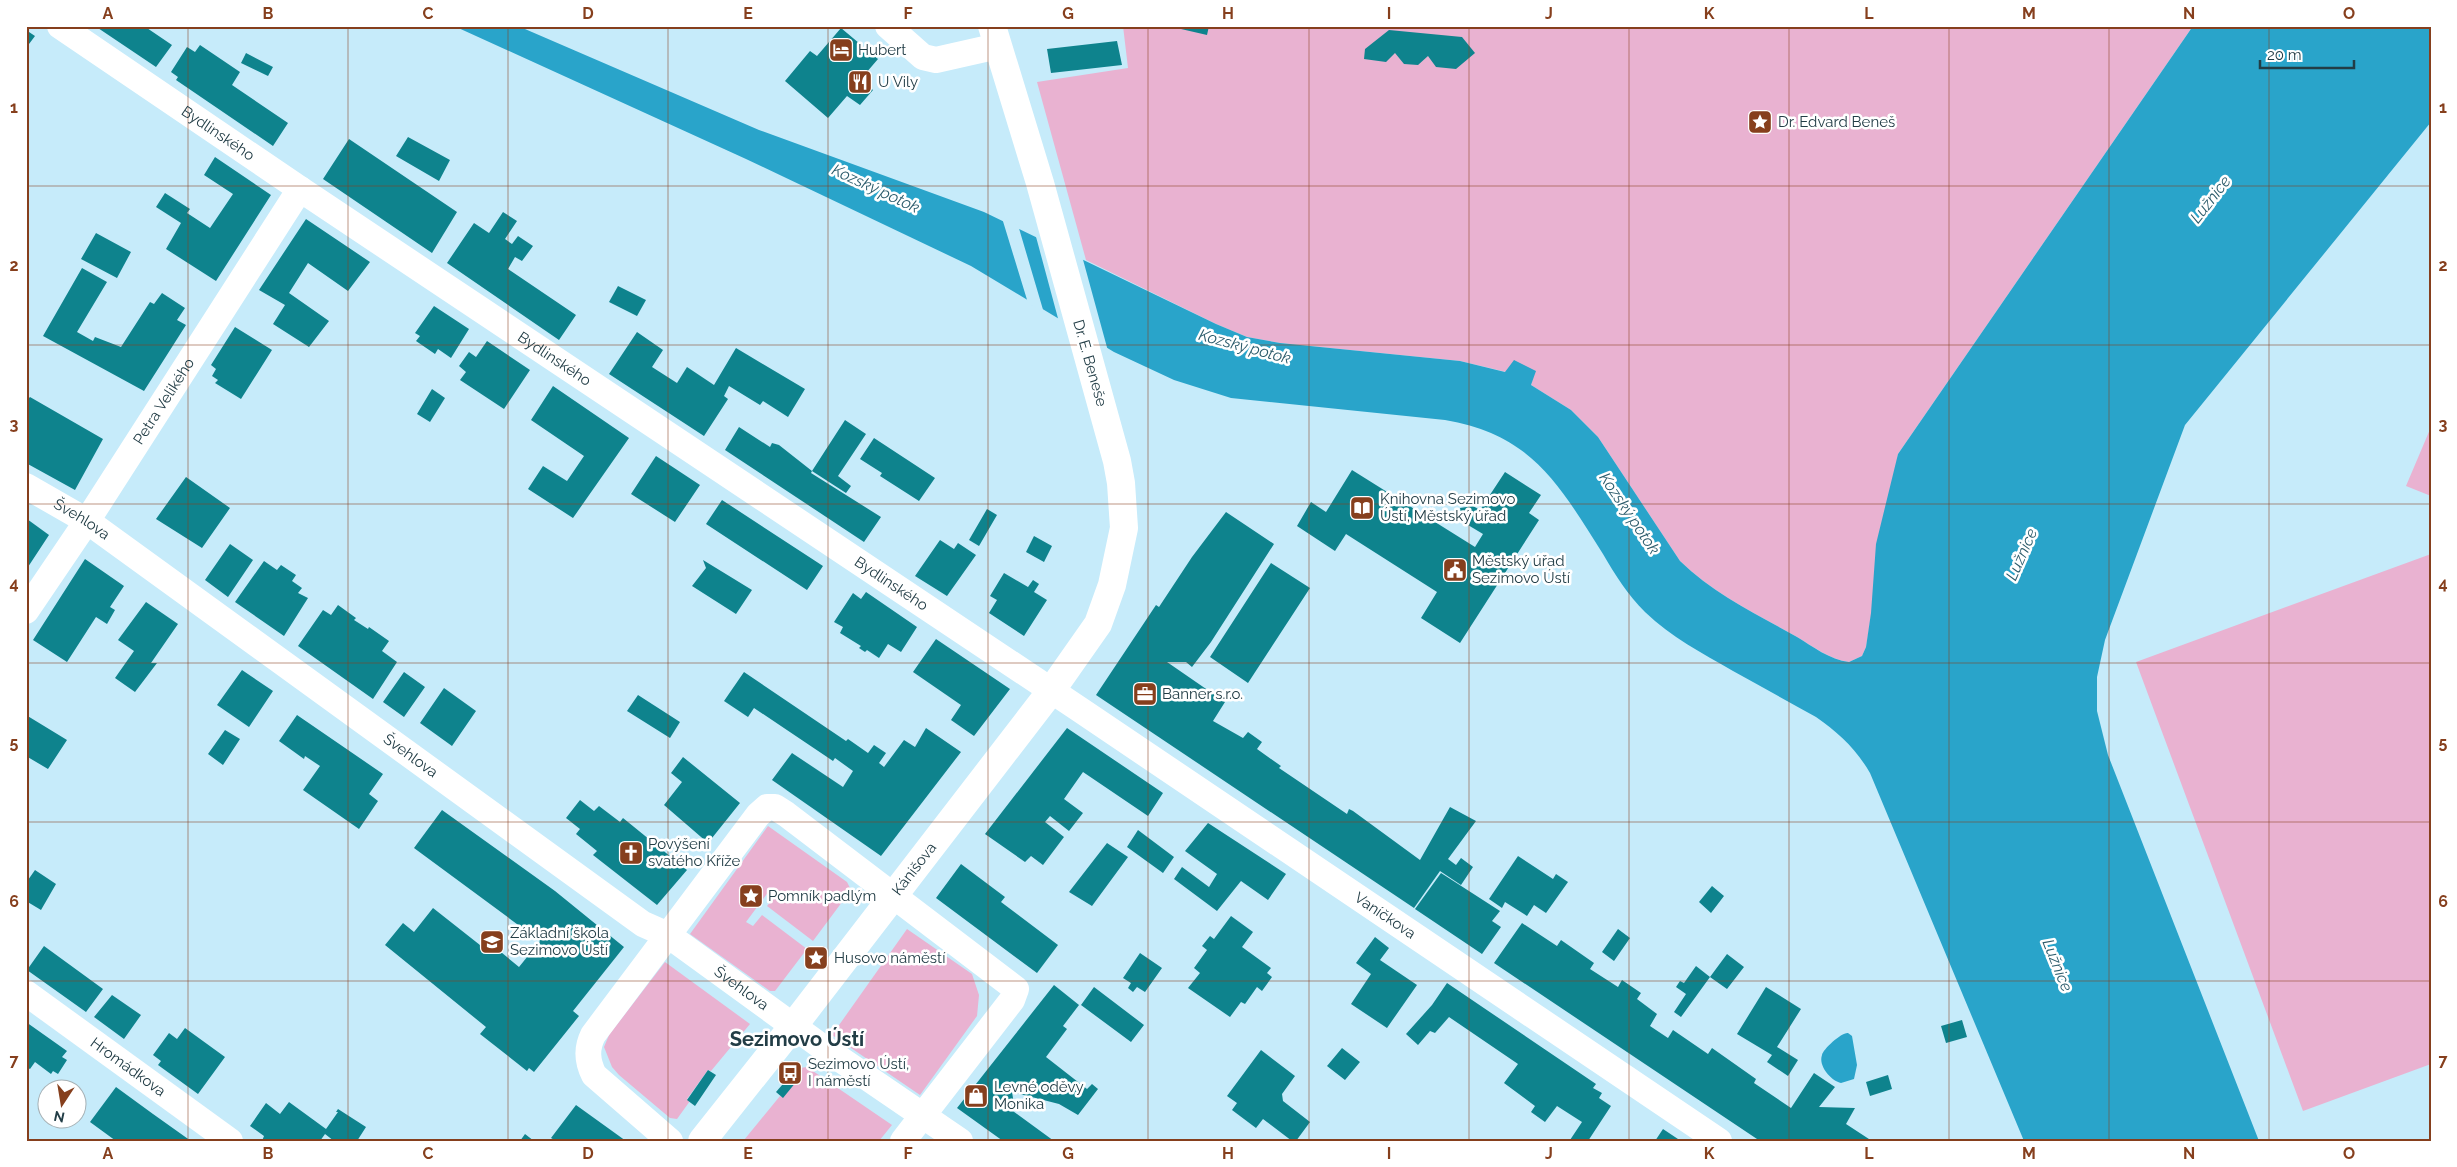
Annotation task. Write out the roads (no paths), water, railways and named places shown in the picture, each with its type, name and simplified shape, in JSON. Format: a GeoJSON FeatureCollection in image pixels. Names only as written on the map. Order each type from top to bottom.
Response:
{"type":"FeatureCollection","features":[{"type":"Feature","properties":{"kind":"street","name":"Bydlinského"},"geometry":{"type":"LineString","coordinates":[[60,26],[300,189],[1051,691]]}},
{"type":"Feature","properties":{"kind":"street"},"geometry":{"type":"LineString","coordinates":[[888,26],[923,57],[936,60],[995,36]]}},
{"type":"Feature","properties":{"kind":"street","name":"Dr. E. Beneše"},"geometry":{"type":"LineString","coordinates":[[995,36],[1040,183],[1094,382],[1113,444],[1121,483],[1122,538],[1112,585],[1098,624],[1051,691]]}},
{"type":"Feature","properties":{"kind":"street","name":"Petra Velikého"},"geometry":{"type":"LineString","coordinates":[[26,611],[87,521],[300,189]]}},
{"type":"Feature","properties":{"kind":"street","name":"Švehlova"},"geometry":{"type":"LineString","coordinates":[[26,486],[87,521],[643,924],[668,935],[960,1141]]}},
{"type":"Feature","properties":{"kind":"street","name":"Kánišova"},"geometry":{"type":"LineString","coordinates":[[702,1141],[794,1025],[1051,691]]}},
{"type":"Feature","properties":{"kind":"street","name":"Vaníčkova"},"geometry":{"type":"LineString","coordinates":[[1051,691],[1718,1141]]}},
{"type":"Feature","properties":{"kind":"street"},"geometry":{"type":"LineString","coordinates":[[670,1141],[594,1075],[588,1063],[588,1044],[668,935],[767,806],[778,809],[893,894],[1016,989],[1012,1000],[903,1141]]}},
{"type":"Feature","properties":{"kind":"street","name":"Hromádkova"},"geometry":{"type":"LineString","coordinates":[[26,993],[230,1141]]}},
{"type":"Feature","properties":{"kind":"water"},"geometry":{"type":"Polygon","coordinates":[[[454,26],[518,26],[759,130],[984,212],[1216,324],[1247,337],[1280,343],[1460,361],[1505,372],[1514,360],[1536,371],[1531,385],[1571,410],[1598,437],[1680,561],[1693,573],[1736,603],[1835,659],[1849,662],[1862,656],[1866,647],[1871,613],[1876,544],[1898,454],[2193,26],[2431,26],[2431,122],[2185,425],[2105,640],[2097,677],[2097,711],[2108,755],[2259,1141],[2024,1141],[1870,773],[1859,756],[1840,735],[1816,717],[1687,644],[1655,621],[1633,599],[1622,584],[1557,485],[1522,451],[1501,438],[1475,427],[1445,420],[1231,398],[1174,380],[1114,352],[971,266],[746,159],[454,26]]]}},
{"type":"Feature","properties":{"kind":"water"},"geometry":{"type":"Polygon","coordinates":[[[1848,1033],[1852,1036],[1857,1065],[1854,1079],[1841,1083],[1837,1082],[1826,1072],[1821,1059],[1823,1052],[1829,1045],[1837,1038],[1848,1033]]]}},
{"type":"Feature","properties":{"kind":"place","name":"Hubert"},"geometry":{"type":"Point","coordinates":[841,50]}},
{"type":"Feature","properties":{"kind":"place","name":"U Vily"},"geometry":{"type":"Point","coordinates":[860,82]}},
{"type":"Feature","properties":{"kind":"place","name":"Dr. Edvard Beneš"},"geometry":{"type":"Point","coordinates":[1760,122]}},
{"type":"Feature","properties":{"kind":"place","name":"Knihovna Sezimovo Ústí, Městský úřad"},"geometry":{"type":"Point","coordinates":[1362,508]}},
{"type":"Feature","properties":{"kind":"place","name":"Městský úřad Sezimovo Ústí"},"geometry":{"type":"Point","coordinates":[1455,570]}},
{"type":"Feature","properties":{"kind":"place","name":"Banner s.r.o."},"geometry":{"type":"Point","coordinates":[1145,694]}},
{"type":"Feature","properties":{"kind":"place","name":"Povýšení svatého Kříže"},"geometry":{"type":"Point","coordinates":[631,853]}},
{"type":"Feature","properties":{"kind":"place","name":"Pomník padlým"},"geometry":{"type":"Point","coordinates":[751,896]}},
{"type":"Feature","properties":{"kind":"place","name":"Základní škola Sezimovo Ústí"},"geometry":{"type":"Point","coordinates":[492,942]}},
{"type":"Feature","properties":{"kind":"place","name":"Husovo náměstí"},"geometry":{"type":"Point","coordinates":[816,958]}},
{"type":"Feature","properties":{"kind":"place","name":"Sezimovo Ústí, I náměstí"},"geometry":{"type":"Point","coordinates":[790,1073]}},
{"type":"Feature","properties":{"kind":"place","name":"Levné oděvy Monika"},"geometry":{"type":"Point","coordinates":[976,1096]}},
{"type":"Feature","properties":{"kind":"district","name":"Sezimovo Ústí"},"geometry":{"type":"Point","coordinates":[797,1039]}},
{"type":"Feature","properties":{"kind":"water label","name":"Kozský potok"},"geometry":{"type":"Point","coordinates":[876,188]}},
{"type":"Feature","properties":{"kind":"water label","name":"Lužnice"},"geometry":{"type":"Point","coordinates":[2210,199]}},
{"type":"Feature","properties":{"kind":"water label","name":"Kozský potok"},"geometry":{"type":"Point","coordinates":[1245,346]}},
{"type":"Feature","properties":{"kind":"water label","name":"Kozský potok"},"geometry":{"type":"Point","coordinates":[1630,513]}},
{"type":"Feature","properties":{"kind":"water label","name":"Lužnice"},"geometry":{"type":"Point","coordinates":[2021,554]}},
{"type":"Feature","properties":{"kind":"water label","name":"Lužnice"},"geometry":{"type":"Point","coordinates":[2058,965]}}]}
